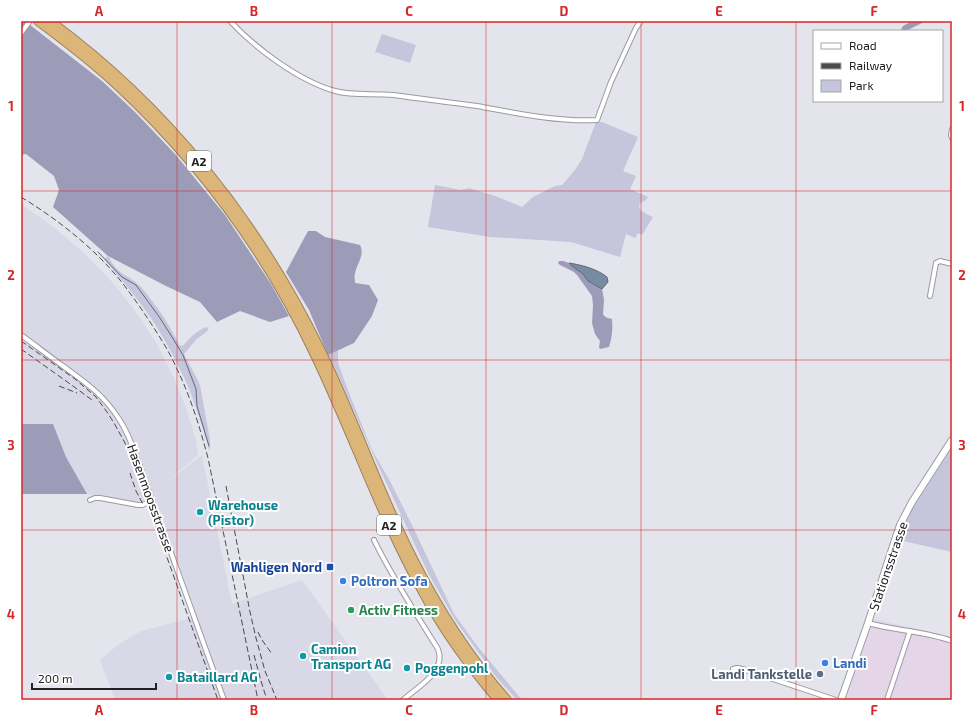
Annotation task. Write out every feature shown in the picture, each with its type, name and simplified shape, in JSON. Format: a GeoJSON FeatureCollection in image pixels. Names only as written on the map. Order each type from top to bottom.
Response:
{"type":"FeatureCollection","features":[{"type":"Feature","properties":{"kind":"highway","name":"A2"},"geometry":{"type":"LineString","coordinates":[[38,21],[105,74],[160,127],[210,185],[249,238],[273,276],[306,335],[388,522],[424,595],[462,655],[498,700]]}},
{"type":"Feature","properties":{"kind":"highway","name":"A2"},"geometry":{"type":"LineString","coordinates":[[50,21],[77,41],[118,76],[167,124],[214,179],[253,232],[279,272],[321,350],[410,554],[446,619],[486,676],[507,700]]}},
{"type":"Feature","properties":{"kind":"main road","name":"Stationsstrasse"},"geometry":{"type":"LineString","coordinates":[[841,700],[894,543],[904,519],[912,502],[952,440]]}},
{"type":"Feature","properties":{"kind":"street"},"geometry":{"type":"LineString","coordinates":[[22,32],[30,21]]}},
{"type":"Feature","properties":{"kind":"street"},"geometry":{"type":"LineString","coordinates":[[230,21],[258,47],[289,69],[308,80],[335,91],[392,95],[580,121],[597,120],[611,82],[636,28],[641,21]]}},
{"type":"Feature","properties":{"kind":"street"},"geometry":{"type":"LineString","coordinates":[[952,129],[952,138]]}},
{"type":"Feature","properties":{"kind":"street"},"geometry":{"type":"LineString","coordinates":[[930,296],[936,263],[940,261],[952,264]]}},
{"type":"Feature","properties":{"kind":"street","name":"Hasenmoosstrasse"},"geometry":{"type":"LineString","coordinates":[[21,335],[88,384],[98,393],[119,418],[127,433],[153,501],[224,700]]}},
{"type":"Feature","properties":{"kind":"street"},"geometry":{"type":"LineString","coordinates":[[90,500],[100,498],[138,505],[153,501]]}},
{"type":"Feature","properties":{"kind":"street"},"geometry":{"type":"LineString","coordinates":[[374,540],[412,608],[438,649],[440,656],[436,670],[421,686],[403,700]]}},
{"type":"Feature","properties":{"kind":"street"},"geometry":{"type":"LineString","coordinates":[[868,623],[952,641]]}},
{"type":"Feature","properties":{"kind":"street"},"geometry":{"type":"LineString","coordinates":[[887,700],[910,631]]}},
{"type":"Feature","properties":{"kind":"street"},"geometry":{"type":"LineString","coordinates":[[733,669],[743,669],[836,700]]}},
{"type":"Feature","properties":{"kind":"shaded area"},"geometry":{"type":"Polygon","coordinates":[[[21,21],[25,21],[102,81],[135,112],[175,154],[225,215],[271,284],[289,316],[270,322],[240,311],[217,322],[200,302],[108,256],[53,207],[59,190],[54,176],[26,154],[21,155],[21,21]]]}},
{"type":"Feature","properties":{"kind":"shaded area"},"geometry":{"type":"Polygon","coordinates":[[[912,21],[926,21],[908,30],[901,30],[903,26],[912,21]]]}},
{"type":"Feature","properties":{"kind":"shaded area"},"geometry":{"type":"Polygon","coordinates":[[[21,204],[56,229],[85,254],[112,282],[133,308],[157,344],[173,376],[186,408],[196,440],[198,455],[162,486],[202,455],[232,604],[302,580],[388,700],[115,700],[100,660],[119,644],[141,631],[197,616],[154,494],[141,503],[87,494],[66,457],[53,424],[21,424],[21,204]]]}},
{"type":"Feature","properties":{"kind":"shaded area"},"geometry":{"type":"Polygon","coordinates":[[[308,231],[316,231],[325,237],[360,245],[362,252],[355,274],[355,283],[369,285],[378,300],[372,316],[354,343],[328,355],[309,310],[286,272],[308,231]]]}},
{"type":"Feature","properties":{"kind":"shaded area"},"geometry":{"type":"Polygon","coordinates":[[[559,261],[569,263],[583,274],[588,281],[602,289],[604,300],[603,314],[612,319],[612,333],[609,347],[600,349],[599,347],[600,341],[595,334],[592,323],[592,296],[577,275],[560,265],[558,263],[559,261]]]}},
{"type":"Feature","properties":{"kind":"shaded area"},"geometry":{"type":"Polygon","coordinates":[[[569,263],[584,266],[599,272],[607,277],[608,282],[602,289],[588,281],[583,274],[569,263]]]}},
{"type":"Feature","properties":{"kind":"shaded area"},"geometry":{"type":"Polygon","coordinates":[[[21,424],[53,424],[66,457],[87,494],[21,494],[21,424]]]}},
{"type":"Feature","properties":{"kind":"shaded area"},"geometry":{"type":"Polygon","coordinates":[[[874,619],[951,637],[952,635],[952,700],[846,700],[874,619]]]}},
{"type":"Feature","properties":{"kind":"green space"},"geometry":{"type":"Polygon","coordinates":[[[382,34],[416,45],[410,63],[375,52],[382,34]]]}},
{"type":"Feature","properties":{"kind":"green space"},"geometry":{"type":"Polygon","coordinates":[[[596,122],[602,122],[638,137],[623,171],[636,176],[630,189],[648,197],[639,205],[639,208],[643,212],[653,217],[642,235],[638,233],[635,238],[626,234],[620,257],[571,242],[490,237],[428,227],[435,185],[461,190],[469,188],[495,196],[522,207],[533,197],[555,186],[562,185],[582,159],[596,122]]]}},
{"type":"Feature","properties":{"kind":"green space"},"geometry":{"type":"Polygon","coordinates":[[[108,256],[119,271],[136,282],[146,293],[162,314],[180,346],[184,345],[199,331],[206,327],[208,328],[208,330],[197,339],[184,354],[200,385],[210,440],[210,452],[188,386],[174,357],[146,311],[104,259],[108,256]]]}},
{"type":"Feature","properties":{"kind":"green space"},"geometry":{"type":"Polygon","coordinates":[[[338,350],[338,363],[372,450],[390,481],[413,527],[454,614],[478,647],[522,700],[517,700],[497,678],[455,620],[428,573],[328,355],[338,350]]]}},
{"type":"Feature","properties":{"kind":"green space"},"geometry":{"type":"Polygon","coordinates":[[[952,448],[952,552],[899,540],[911,511],[952,448]]]}},
{"type":"Feature","properties":{"kind":"waterway"},"geometry":{"type":"LineString","coordinates":[[98,252],[122,277],[136,285],[160,318],[183,355],[196,389],[197,406],[209,446]]}},
{"type":"Feature","properties":{"kind":"railway"},"geometry":{"type":"LineString","coordinates":[[21,197],[61,224],[98,256],[124,285],[161,339],[174,363],[191,402],[208,458],[258,700]]}},
{"type":"Feature","properties":{"kind":"railway"},"geometry":{"type":"LineString","coordinates":[[21,341],[75,379],[96,397],[114,423],[125,443],[218,700]]}},
{"type":"Feature","properties":{"kind":"railway"},"geometry":{"type":"LineString","coordinates":[[21,349],[92,400]]}},
{"type":"Feature","properties":{"kind":"railway"},"geometry":{"type":"LineString","coordinates":[[59,386],[77,393]]}},
{"type":"Feature","properties":{"kind":"railway"},"geometry":{"type":"LineString","coordinates":[[130,473],[136,491],[144,506]]}},
{"type":"Feature","properties":{"kind":"railway"},"geometry":{"type":"LineString","coordinates":[[226,486],[256,638],[265,671],[277,700]]}},
{"type":"Feature","properties":{"kind":"railway"},"geometry":{"type":"LineString","coordinates":[[258,632],[272,654]]}},
{"type":"Feature","properties":{"kind":"railway"},"geometry":{"type":"LineString","coordinates":[[254,655],[267,700]]}},
{"type":"Feature","properties":{"kind":"place","name":"Warehouse (Pistor)"},"geometry":{"type":"Point","coordinates":[200,512]}},
{"type":"Feature","properties":{"kind":"place","name":"Wahligen Nord"},"geometry":{"type":"Point","coordinates":[330,567]}},
{"type":"Feature","properties":{"kind":"place","name":"Poltron Sofa"},"geometry":{"type":"Point","coordinates":[343,581]}},
{"type":"Feature","properties":{"kind":"place","name":"Activ Fitness"},"geometry":{"type":"Point","coordinates":[351,610]}},
{"type":"Feature","properties":{"kind":"place","name":"Camion Transport AG"},"geometry":{"type":"Point","coordinates":[303,656]}},
{"type":"Feature","properties":{"kind":"place","name":"Landi"},"geometry":{"type":"Point","coordinates":[825,663]}},
{"type":"Feature","properties":{"kind":"place","name":"Poggenpohl"},"geometry":{"type":"Point","coordinates":[407,668]}},
{"type":"Feature","properties":{"kind":"place","name":"Landi Tankstelle"},"geometry":{"type":"Point","coordinates":[820,674]}},
{"type":"Feature","properties":{"kind":"place","name":"Bataillard AG"},"geometry":{"type":"Point","coordinates":[169,677]}}]}
